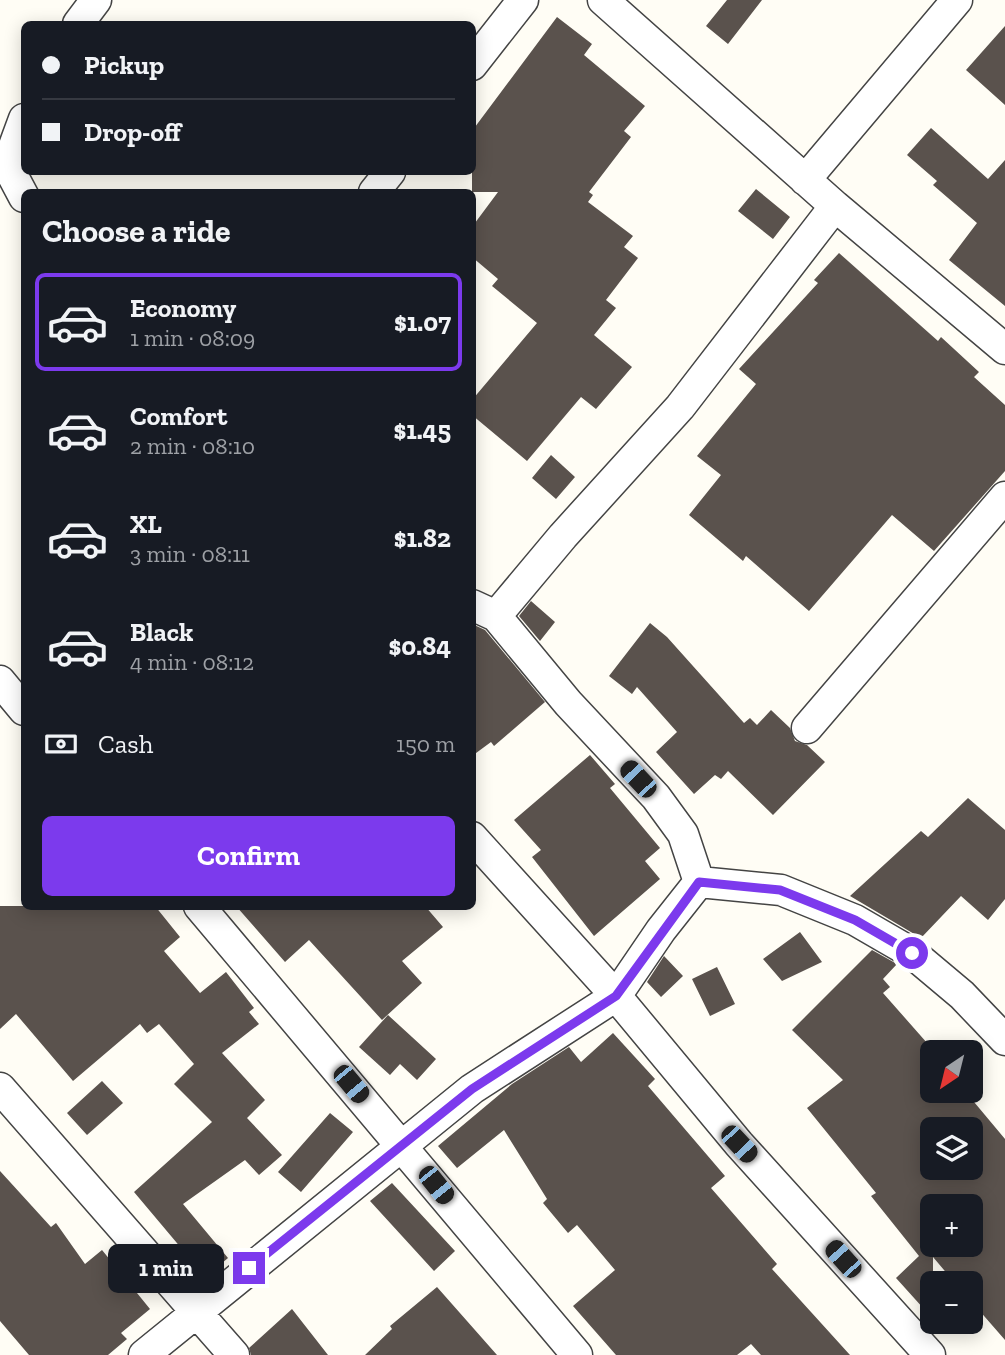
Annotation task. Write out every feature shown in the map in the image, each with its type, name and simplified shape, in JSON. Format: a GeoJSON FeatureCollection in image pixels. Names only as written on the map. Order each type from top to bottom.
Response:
{"type":"FeatureCollection","features":[{"type":"Feature","properties":{"kind":"street"},"geometry":{"type":"LineString","coordinates":[[80,21],[96,0]]}},
{"type":"Feature","properties":{"kind":"street"},"geometry":{"type":"LineString","coordinates":[[476,60],[523,0]]}},
{"type":"Feature","properties":{"kind":"street"},"geometry":{"type":"LineString","coordinates":[[603,0],[805,180],[1005,349]]}},
{"type":"Feature","properties":{"kind":"street"},"geometry":{"type":"LineString","coordinates":[[805,180],[957,0]]}},
{"type":"Feature","properties":{"kind":"street"},"geometry":{"type":"LineString","coordinates":[[21,126],[4,163],[21,192]]}},
{"type":"Feature","properties":{"kind":"street"},"geometry":{"type":"LineString","coordinates":[[376,189],[388,175]]}},
{"type":"Feature","properties":{"kind":"street"},"geometry":{"type":"LineString","coordinates":[[699,882],[683,834],[656,797],[484,611],[563,536],[680,407],[835,206]]}},
{"type":"Feature","properties":{"kind":"street"},"geometry":{"type":"LineString","coordinates":[[807,728],[872,649],[1005,498]]}},
{"type":"Feature","properties":{"kind":"street"},"geometry":{"type":"LineString","coordinates":[[476,841],[616,996],[739,1144],[930,1355]]}},
{"type":"Feature","properties":{"kind":"street"},"geometry":{"type":"LineString","coordinates":[[144,1355],[402,1143],[472,1089],[616,996],[699,882]]}},
{"type":"Feature","properties":{"kind":"street"},"geometry":{"type":"LineString","coordinates":[[699,882],[780,890],[855,920],[912,953],[962,995],[1005,1040]]}},
{"type":"Feature","properties":{"kind":"street"},"geometry":{"type":"LineString","coordinates":[[202,910],[402,1143],[577,1355]]}},
{"type":"Feature","properties":{"kind":"street"},"geometry":{"type":"LineString","coordinates":[[0,1088],[234,1355]]}},
{"type":"Feature","properties":{"kind":"building"},"geometry":{"type":"Polygon","coordinates":[[[727,0],[762,0],[728,44],[706,26],[727,0]]]}},
{"type":"Feature","properties":{"kind":"building"},"geometry":{"type":"Polygon","coordinates":[[[557,17],[592,44],[584,55],[645,106],[624,131],[631,137],[589,192],[593,195],[588,202],[633,236],[624,247],[638,258],[606,300],[616,308],[594,335],[632,367],[596,409],[581,397],[527,461],[476,418],[476,395],[537,323],[492,286],[498,279],[476,260],[476,222],[498,192],[476,192],[476,189],[472,189],[472,175],[476,175],[476,126],[557,17]]]}},
{"type":"Feature","properties":{"kind":"building"},"geometry":{"type":"Polygon","coordinates":[[[1005,26],[1005,105],[966,70],[1005,26]]]}},
{"type":"Feature","properties":{"kind":"building"},"geometry":{"type":"Polygon","coordinates":[[[931,128],[988,179],[1005,160],[1005,306],[949,260],[977,223],[933,185],[937,181],[907,155],[931,128]]]}},
{"type":"Feature","properties":{"kind":"building"},"geometry":{"type":"Polygon","coordinates":[[[756,189],[790,217],[773,239],[738,211],[756,189]]]}},
{"type":"Feature","properties":{"kind":"building"},"geometry":{"type":"Polygon","coordinates":[[[839,253],[938,341],[941,337],[979,372],[974,377],[1005,405],[1005,471],[934,551],[892,515],[809,611],[746,556],[743,561],[689,515],[721,475],[697,456],[756,384],[739,369],[818,283],[814,280],[839,253]]]}},
{"type":"Feature","properties":{"kind":"building"},"geometry":{"type":"Polygon","coordinates":[[[551,455],[575,477],[556,499],[532,478],[551,455]]]}},
{"type":"Feature","properties":{"kind":"building"},"geometry":{"type":"Polygon","coordinates":[[[531,601],[555,622],[540,641],[519,616],[531,601]]]}},
{"type":"Feature","properties":{"kind":"building"},"geometry":{"type":"Polygon","coordinates":[[[650,623],[667,637],[744,723],[750,718],[757,725],[771,710],[790,728],[795,741],[807,745],[825,762],[773,815],[728,771],[721,779],[715,775],[694,794],[656,752],[677,732],[637,687],[632,694],[609,676],[650,623]]]}},
{"type":"Feature","properties":{"kind":"building"},"geometry":{"type":"Polygon","coordinates":[[[476,626],[485,630],[545,702],[494,746],[491,742],[476,753],[476,626]]]}},
{"type":"Feature","properties":{"kind":"building"},"geometry":{"type":"Polygon","coordinates":[[[590,755],[615,784],[610,788],[660,848],[645,861],[660,879],[594,936],[532,857],[541,850],[514,820],[590,755]]]}},
{"type":"Feature","properties":{"kind":"building"},"geometry":{"type":"Polygon","coordinates":[[[968,798],[1005,830],[1005,899],[988,920],[961,896],[921,938],[850,896],[921,831],[928,837],[968,798]]]}},
{"type":"Feature","properties":{"kind":"building"},"geometry":{"type":"Polygon","coordinates":[[[0,906],[21,906],[21,910],[158,910],[180,937],[164,951],[200,993],[226,972],[254,1008],[249,1012],[259,1024],[222,1053],[265,1100],[247,1118],[282,1155],[259,1175],[245,1160],[183,1204],[228,1258],[202,1280],[183,1258],[187,1255],[134,1192],[212,1122],[174,1084],[194,1064],[159,1024],[147,1033],[140,1024],[73,1081],[16,1014],[0,1029],[0,906]]]}},
{"type":"Feature","properties":{"kind":"building"},"geometry":{"type":"Polygon","coordinates":[[[240,910],[428,910],[443,927],[402,961],[422,983],[382,1020],[309,940],[285,962],[240,910]]]}},
{"type":"Feature","properties":{"kind":"building"},"geometry":{"type":"Polygon","coordinates":[[[800,932],[822,962],[782,981],[763,959],[800,932]]]}},
{"type":"Feature","properties":{"kind":"building"},"geometry":{"type":"Polygon","coordinates":[[[872,950],[897,964],[883,979],[890,987],[883,993],[924,1040],[920,1040],[920,1103],[975,1103],[1005,1139],[1005,1340],[983,1315],[983,1271],[945,1271],[933,1257],[933,1271],[920,1271],[920,1305],[896,1278],[919,1256],[871,1196],[876,1193],[807,1108],[843,1080],[792,1030],[872,950]]]}},
{"type":"Feature","properties":{"kind":"building"},"geometry":{"type":"Polygon","coordinates":[[[664,956],[683,976],[661,997],[647,982],[664,956]]]}},
{"type":"Feature","properties":{"kind":"building"},"geometry":{"type":"Polygon","coordinates":[[[717,967],[735,1004],[710,1016],[692,979],[717,967]]]}},
{"type":"Feature","properties":{"kind":"building"},"geometry":{"type":"Polygon","coordinates":[[[388,1015],[436,1059],[417,1080],[400,1064],[390,1075],[359,1047],[388,1015]]]}},
{"type":"Feature","properties":{"kind":"building"},"geometry":{"type":"Polygon","coordinates":[[[613,1033],[655,1079],[648,1086],[725,1176],[711,1188],[777,1264],[772,1269],[850,1355],[761,1355],[751,1344],[737,1355],[616,1355],[573,1306],[615,1270],[577,1225],[568,1233],[543,1203],[547,1199],[504,1130],[457,1168],[438,1146],[512,1084],[569,1047],[581,1062],[613,1033]]]}},
{"type":"Feature","properties":{"kind":"building"},"geometry":{"type":"Polygon","coordinates":[[[102,1081],[123,1103],[87,1135],[67,1113],[102,1081]]]}},
{"type":"Feature","properties":{"kind":"building"},"geometry":{"type":"Polygon","coordinates":[[[330,1113],[353,1132],[301,1192],[278,1172],[330,1113]]]}},
{"type":"Feature","properties":{"kind":"building"},"geometry":{"type":"Polygon","coordinates":[[[0,1171],[51,1227],[56,1223],[85,1264],[102,1250],[150,1309],[121,1333],[127,1339],[108,1355],[29,1355],[0,1321],[0,1171]]]}},
{"type":"Feature","properties":{"kind":"building"},"geometry":{"type":"Polygon","coordinates":[[[392,1183],[455,1251],[434,1271],[370,1201],[392,1183]]]}},
{"type":"Feature","properties":{"kind":"building"},"geometry":{"type":"Polygon","coordinates":[[[437,1287],[497,1355],[365,1355],[392,1329],[390,1326],[437,1287]]]}},
{"type":"Feature","properties":{"kind":"building"},"geometry":{"type":"Polygon","coordinates":[[[292,1309],[328,1355],[251,1355],[249,1348],[292,1309]]]}},
{"type":"Feature","properties":{"kind":"route"},"geometry":{"type":"LineString","coordinates":[[249,1268],[472,1089],[616,996],[661,930],[683,906],[699,882],[780,890],[855,920],[912,953]]}}]}
